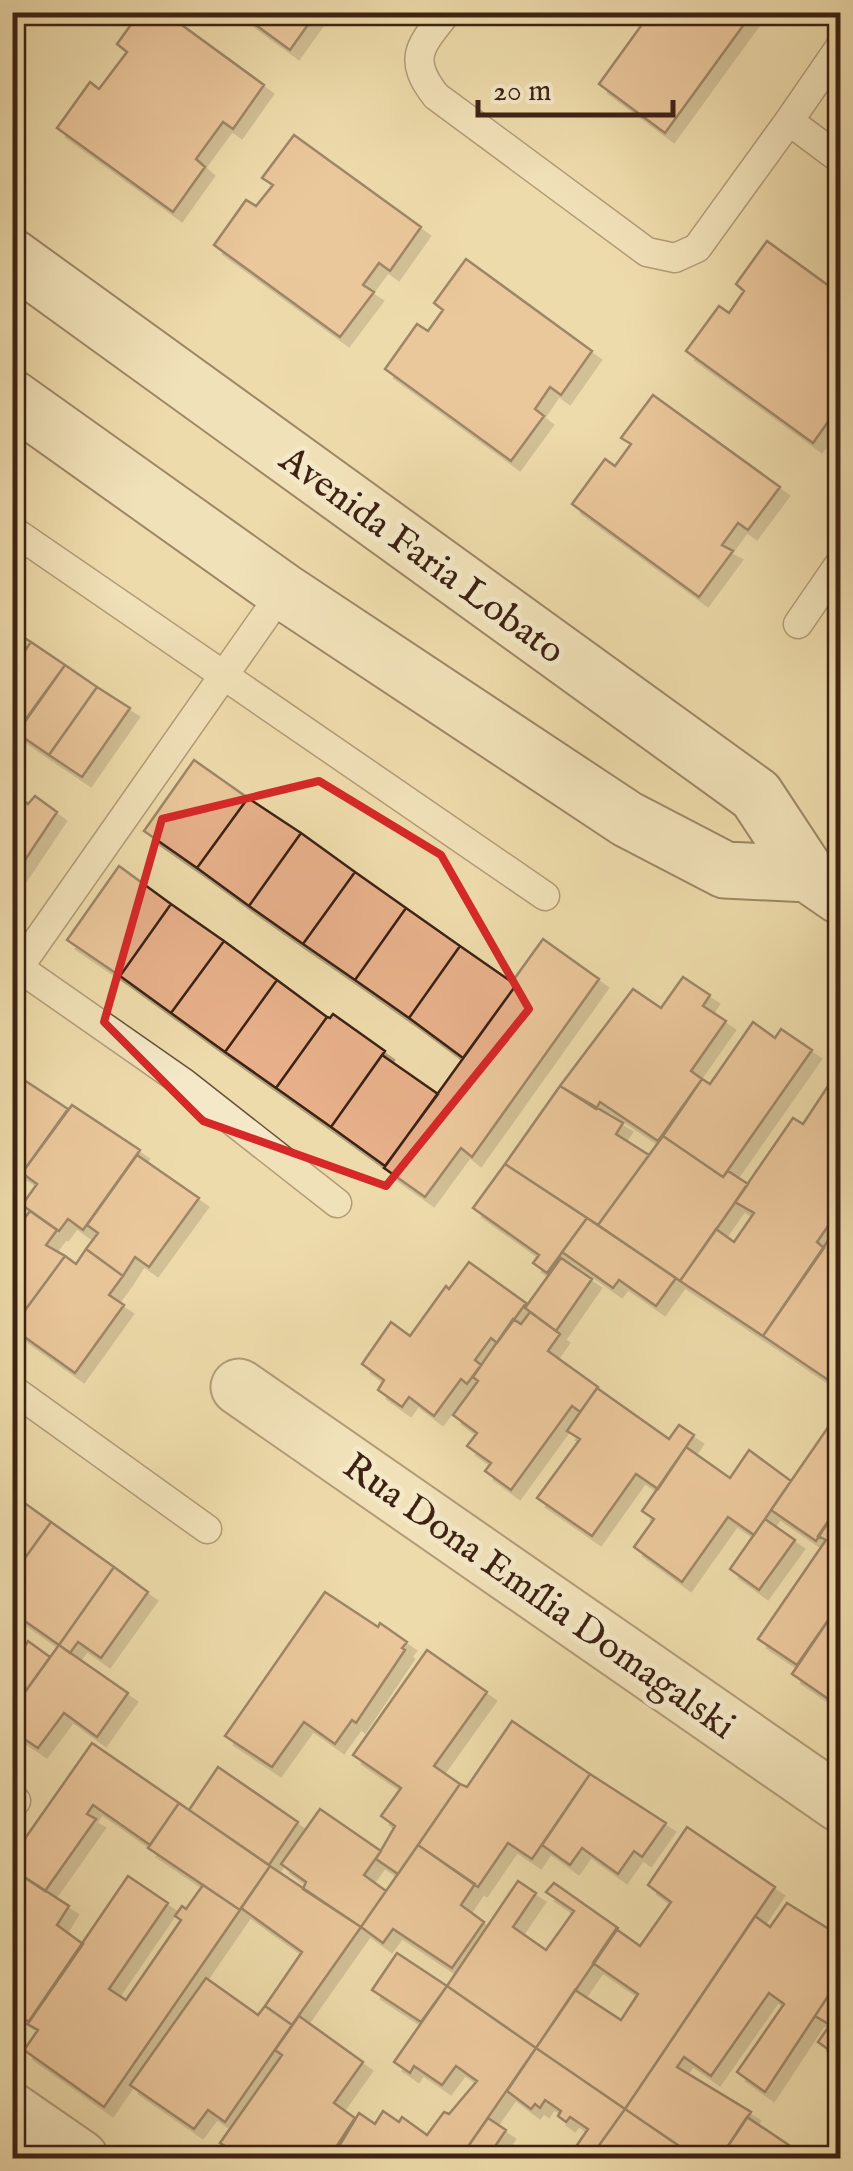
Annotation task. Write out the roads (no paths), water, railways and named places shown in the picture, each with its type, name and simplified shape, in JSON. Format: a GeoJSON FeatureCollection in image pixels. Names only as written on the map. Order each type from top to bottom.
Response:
{"type":"FeatureCollection","features":[{"type":"Feature","properties":{"kind":"street","name":"Avenida Faria Lobato"},"geometry":{"type":"LineString","coordinates":[[12,257],[756,794],[824,885]]}},
{"type":"Feature","properties":{"kind":"street","name":"Avenida Faria Lobato"},"geometry":{"type":"LineString","coordinates":[[12,398],[284,591],[626,819],[725,870],[824,885]]}},
{"type":"Feature","properties":{"kind":"street","name":"Rua Dona Emília Domagalski"},"geometry":{"type":"LineString","coordinates":[[239,1387],[840,1804]]}},
{"type":"Feature","properties":{"kind":"street"},"geometry":{"type":"LineString","coordinates":[[12,2111],[80,2158]]}},
{"type":"Feature","properties":{"kind":"lane"},"geometry":{"type":"LineString","coordinates":[[448,12],[422,44],[418,57],[425,82],[436,96],[647,252],[675,258],[697,248],[840,47]]}},
{"type":"Feature","properties":{"kind":"lane"},"geometry":{"type":"LineString","coordinates":[[789,122],[840,160]]}},
{"type":"Feature","properties":{"kind":"lane"},"geometry":{"type":"LineString","coordinates":[[12,530],[544,896]]}},
{"type":"Feature","properties":{"kind":"lane"},"geometry":{"type":"LineString","coordinates":[[798,624],[840,562]]}},
{"type":"Feature","properties":{"kind":"lane"},"geometry":{"type":"LineString","coordinates":[[284,591],[15,969],[184,1083],[337,1203]]}},
{"type":"Feature","properties":{"kind":"lane"},"geometry":{"type":"LineString","coordinates":[[12,1390],[206,1529]]}}]}
